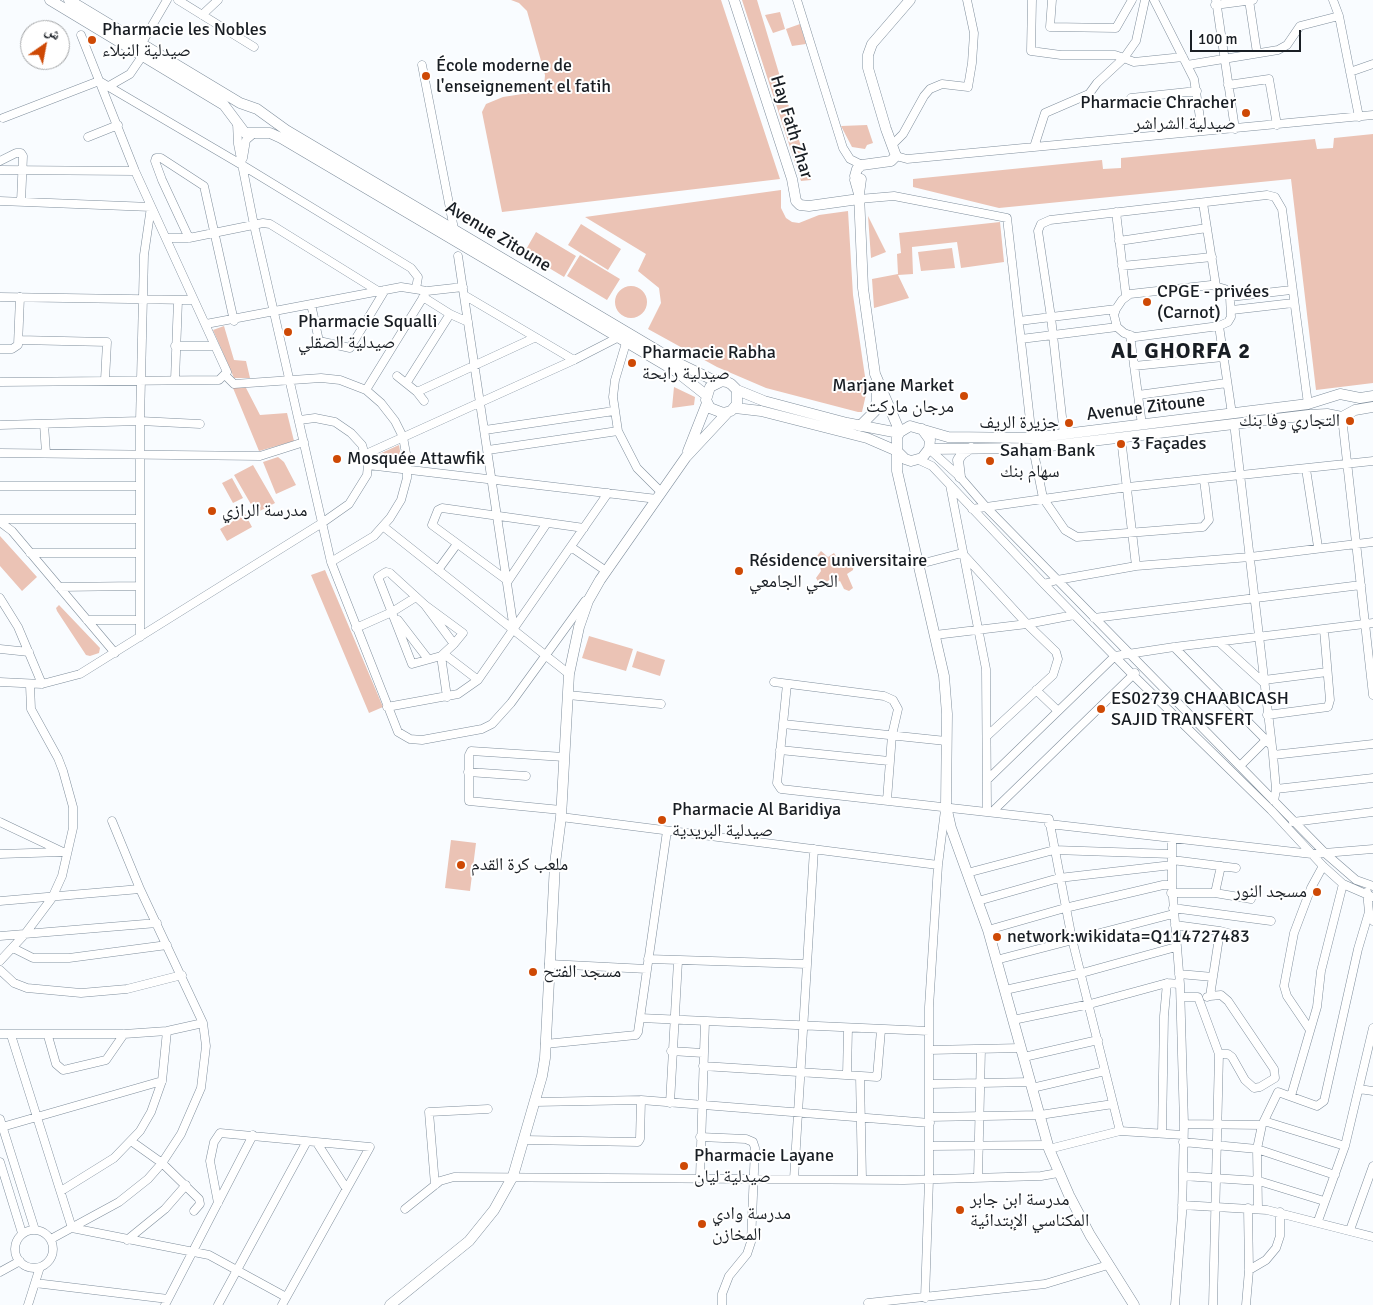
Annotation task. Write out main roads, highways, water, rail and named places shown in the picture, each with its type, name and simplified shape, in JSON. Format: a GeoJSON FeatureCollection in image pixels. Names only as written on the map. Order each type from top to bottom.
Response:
{"type":"FeatureCollection","features":[{"type":"Feature","properties":{"kind":"main road","name":"Avenue Zitoune"},"geometry":{"type":"LineString","coordinates":[[50,0],[240,103],[257,109],[286,130],[682,365],[700,375],[722,381]]}},
{"type":"Feature","properties":{"kind":"main road","name":"Avenue Zitoune"},"geometry":{"type":"LineString","coordinates":[[69,0],[224,105],[237,123]]}},
{"type":"Feature","properties":{"kind":"main road","name":"Hay Fath Zhar"},"geometry":{"type":"LineString","coordinates":[[734,0],[792,179],[796,201],[800,205],[809,206],[859,197]]}},
{"type":"Feature","properties":{"kind":"main road"},"geometry":{"type":"LineString","coordinates":[[860,426],[874,411],[877,398],[863,288],[859,175],[891,161],[896,156],[868,68],[868,56],[872,44],[910,0]]}},
{"type":"Feature","properties":{"kind":"main road"},"geometry":{"type":"LineString","coordinates":[[257,109],[264,124],[254,134],[245,133],[237,123],[241,111],[257,109]]}},
{"type":"Feature","properties":{"kind":"main road","name":"Avenue Zitoune"},"geometry":{"type":"LineString","coordinates":[[254,134],[270,133],[282,138],[677,372],[707,399]]}},
{"type":"Feature","properties":{"kind":"main road"},"geometry":{"type":"LineString","coordinates":[[875,374],[899,432]]}},
{"type":"Feature","properties":{"kind":"main road"},"geometry":{"type":"LineString","coordinates":[[686,457],[710,386],[722,381],[731,384],[737,390],[764,401],[860,426],[899,432]]}},
{"type":"Feature","properties":{"kind":"main road"},"geometry":{"type":"LineString","coordinates":[[390,1305],[469,1241],[494,1210],[513,1176],[542,1076],[569,674],[583,613],[606,571],[686,457],[739,400],[737,390]]}},
{"type":"Feature","properties":{"kind":"main road","name":"Avenue Zitoune"},"geometry":{"type":"LineString","coordinates":[[930,449],[1121,438],[1308,404],[1338,396],[1360,398],[1373,396]]}},
{"type":"Feature","properties":{"kind":"main road"},"geometry":{"type":"LineString","coordinates":[[1338,396],[1351,402],[1342,415],[1329,407],[1338,396]]}},
{"type":"Feature","properties":{"kind":"main road"},"geometry":{"type":"LineString","coordinates":[[707,399],[714,411],[761,411],[867,438],[897,451],[905,459],[918,460]]}},
{"type":"Feature","properties":{"kind":"main road","name":"Avenue Zitoune"},"geometry":{"type":"LineString","coordinates":[[892,412],[905,422],[936,435],[1032,443],[1064,435],[1142,425],[1233,418],[1314,414],[1342,415],[1373,407]]}},
{"type":"Feature","properties":{"kind":"main road"},"geometry":{"type":"LineString","coordinates":[[900,484],[905,470],[926,456],[930,449],[930,440],[919,427],[905,428],[899,432],[895,442],[897,451],[896,471],[920,564],[944,684],[946,806],[967,873],[988,930],[1048,1147],[1058,1173],[1090,1236],[1108,1265],[1124,1285],[1134,1305]]}},
{"type":"Feature","properties":{"kind":"main road"},"geometry":{"type":"LineString","coordinates":[[960,477],[958,460],[970,448]]}},
{"type":"Feature","properties":{"kind":"place","name":"Pharmacie les Nobles صيدلية النبلاء"},"geometry":{"type":"Point","coordinates":[92,40]}},
{"type":"Feature","properties":{"kind":"place","name":"École moderne de l'enseignement el fatih"},"geometry":{"type":"Point","coordinates":[426,76]}},
{"type":"Feature","properties":{"kind":"place","name":"Pharmacie Chracher صيدلية الشراشر"},"geometry":{"type":"Point","coordinates":[1246,113]}},
{"type":"Feature","properties":{"kind":"place","name":"CPGE - privées (Carnot)"},"geometry":{"type":"Point","coordinates":[1147,302]}},
{"type":"Feature","properties":{"kind":"place","name":"Pharmacie Squalli صيدلية الصقلي"},"geometry":{"type":"Point","coordinates":[288,332]}},
{"type":"Feature","properties":{"kind":"place","name":"Pharmacie Rabha صيدلية رابحة"},"geometry":{"type":"Point","coordinates":[632,363]}},
{"type":"Feature","properties":{"kind":"place","name":"Marjane Market مرجان ماركت"},"geometry":{"type":"Point","coordinates":[964,396]}},
{"type":"Feature","properties":{"kind":"place","name":"التجاري وفا بنك"},"geometry":{"type":"Point","coordinates":[1350,421]}},
{"type":"Feature","properties":{"kind":"place","name":"جزيرة الريف"},"geometry":{"type":"Point","coordinates":[1069,423]}},
{"type":"Feature","properties":{"kind":"place","name":"3 Façades"},"geometry":{"type":"Point","coordinates":[1121,444]}},
{"type":"Feature","properties":{"kind":"place","name":"Mosquée Attawfik"},"geometry":{"type":"Point","coordinates":[337,459]}},
{"type":"Feature","properties":{"kind":"place","name":"Saham Bank سهام بنك"},"geometry":{"type":"Point","coordinates":[990,461]}},
{"type":"Feature","properties":{"kind":"place","name":"مدرسة الرازي"},"geometry":{"type":"Point","coordinates":[212,511]}},
{"type":"Feature","properties":{"kind":"place","name":"Résidence universitaire الحي الجامعي"},"geometry":{"type":"Point","coordinates":[739,571]}},
{"type":"Feature","properties":{"kind":"place","name":"ES02739 CHAABICASH SAJID TRANSFERT"},"geometry":{"type":"Point","coordinates":[1101,709]}},
{"type":"Feature","properties":{"kind":"place","name":"Pharmacie Al Baridiya صيدلية البريدية"},"geometry":{"type":"Point","coordinates":[662,820]}},
{"type":"Feature","properties":{"kind":"place","name":"ملعب كرة القدم"},"geometry":{"type":"Point","coordinates":[461,865]}},
{"type":"Feature","properties":{"kind":"place","name":"مسجد النور"},"geometry":{"type":"Point","coordinates":[1317,892]}},
{"type":"Feature","properties":{"kind":"place","name":"network:wikidata=Q114727483"},"geometry":{"type":"Point","coordinates":[997,937]}},
{"type":"Feature","properties":{"kind":"place","name":"مسجد الفتح"},"geometry":{"type":"Point","coordinates":[533,972]}},
{"type":"Feature","properties":{"kind":"place","name":"Pharmacie Layane صيدلية ليان"},"geometry":{"type":"Point","coordinates":[684,1166]}},
{"type":"Feature","properties":{"kind":"place","name":"مدرسة ابن جابر المكناسي الإبتدائية"},"geometry":{"type":"Point","coordinates":[960,1210]}},
{"type":"Feature","properties":{"kind":"place","name":"مدرسة وادي المخازن"},"geometry":{"type":"Point","coordinates":[702,1224]}},
{"type":"Feature","properties":{"kind":"district","name":"AL GHORFA 2"},"geometry":{"type":"Point","coordinates":[1181,352]}}]}
